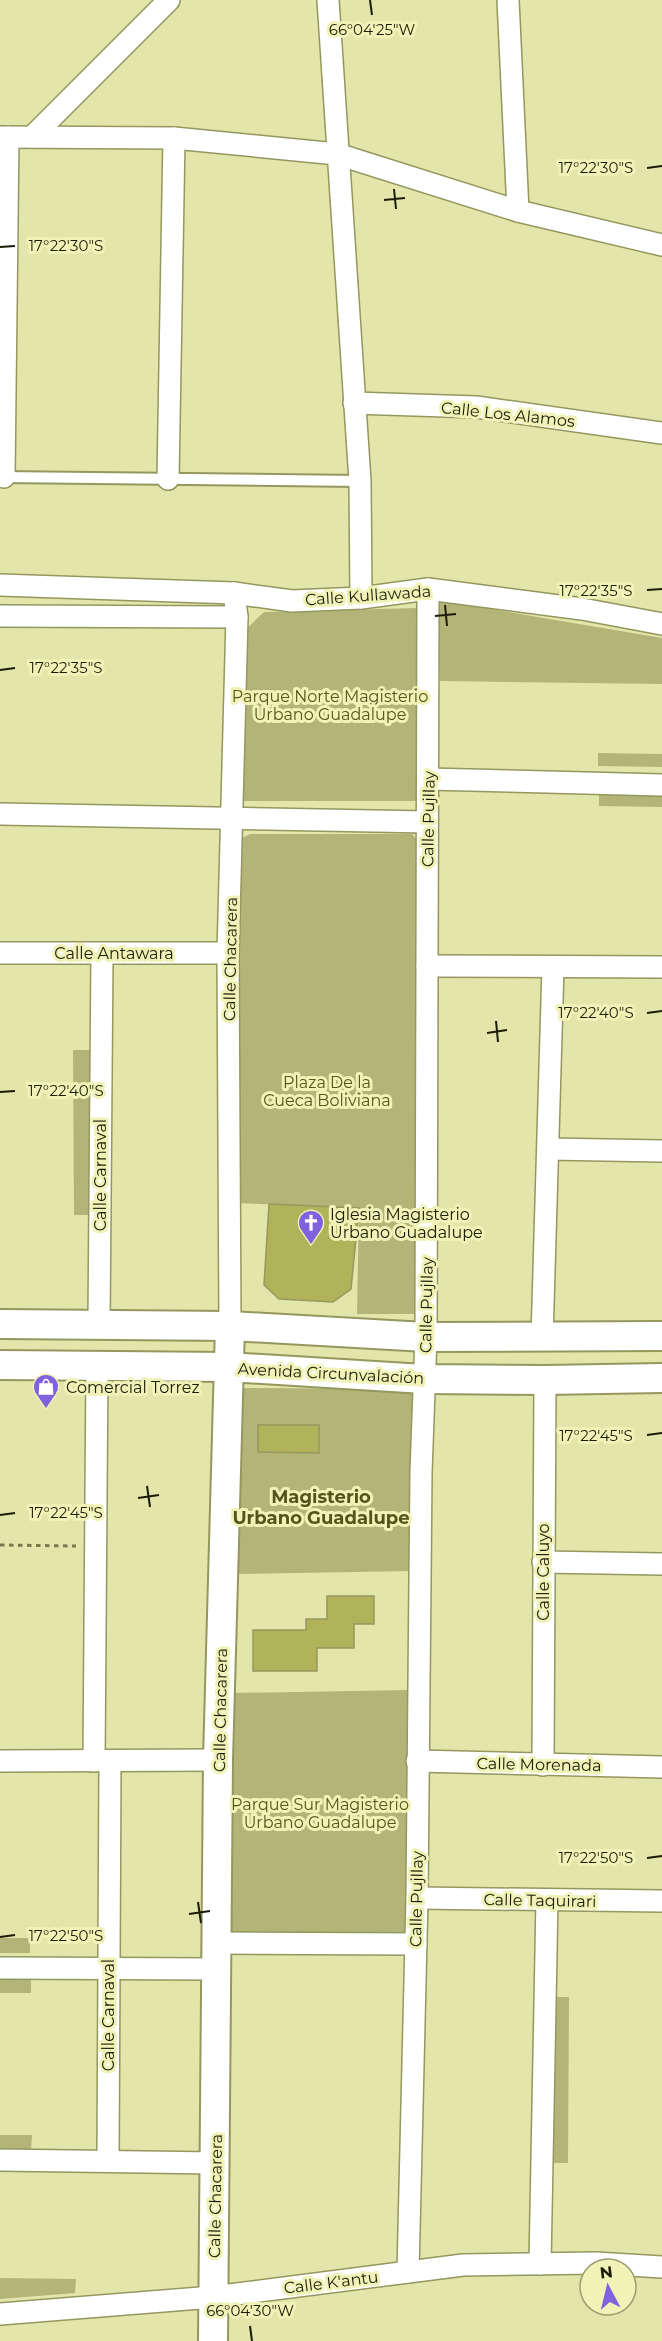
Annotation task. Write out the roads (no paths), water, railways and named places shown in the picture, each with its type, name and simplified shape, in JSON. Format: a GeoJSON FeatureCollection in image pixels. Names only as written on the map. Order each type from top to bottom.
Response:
{"type":"FeatureCollection","features":[{"type":"Feature","properties":{"kind":"main road"},"geometry":{"type":"LineString","coordinates":[[0,1324],[230,1326],[426,1337],[662,1336]]}},
{"type":"Feature","properties":{"kind":"main road","name":"Calle Chacarera"},"geometry":{"type":"LineString","coordinates":[[213,2341],[218,1760],[230,1326]]}},
{"type":"Feature","properties":{"kind":"main road","name":"Avenida Circunvalación"},"geometry":{"type":"LineString","coordinates":[[0,1365],[229,1367],[424,1378],[545,1380],[662,1378]]}},
{"type":"Feature","properties":{"kind":"street"},"geometry":{"type":"LineString","coordinates":[[32,137],[169,0]]}},
{"type":"Feature","properties":{"kind":"street"},"geometry":{"type":"LineString","coordinates":[[328,0],[360,481],[361,598]]}},
{"type":"Feature","properties":{"kind":"street"},"geometry":{"type":"LineString","coordinates":[[508,0],[518,211]]}},
{"type":"Feature","properties":{"kind":"street"},"geometry":{"type":"LineString","coordinates":[[2,477],[4,137],[174,138],[337,154],[518,211],[662,245]]}},
{"type":"Feature","properties":{"kind":"street"},"geometry":{"type":"LineString","coordinates":[[168,479],[174,138]]}},
{"type":"Feature","properties":{"kind":"street","name":"Calle Los Alamos"},"geometry":{"type":"LineString","coordinates":[[354,403],[476,406],[662,433]]}},
{"type":"Feature","properties":{"kind":"street","name":"Calle Kullawada"},"geometry":{"type":"LineString","coordinates":[[0,585],[234,593],[292,601],[361,598],[428,589],[582,609],[662,624]]}},
{"type":"Feature","properties":{"kind":"street","name":"Calle Pujllay"},"geometry":{"type":"LineString","coordinates":[[408,2272],[426,1337],[428,589]]}},
{"type":"Feature","properties":{"kind":"street","name":"Calle Chacarera"},"geometry":{"type":"LineString","coordinates":[[230,1326],[228,953],[237,617],[234,593]]}},
{"type":"Feature","properties":{"kind":"street"},"geometry":{"type":"LineString","coordinates":[[0,616],[237,617]]}},
{"type":"Feature","properties":{"kind":"street"},"geometry":{"type":"LineString","coordinates":[[428,779],[662,785]]}},
{"type":"Feature","properties":{"kind":"street"},"geometry":{"type":"LineString","coordinates":[[0,814],[427,822]]}},
{"type":"Feature","properties":{"kind":"street","name":"Calle Antawara"},"geometry":{"type":"LineString","coordinates":[[0,953],[228,953]]}},
{"type":"Feature","properties":{"kind":"street","name":"Calle Carnaval"},"geometry":{"type":"LineString","coordinates":[[99,1325],[102,954]]}},
{"type":"Feature","properties":{"kind":"street"},"geometry":{"type":"LineString","coordinates":[[427,966],[662,967]]}},
{"type":"Feature","properties":{"kind":"street"},"geometry":{"type":"LineString","coordinates":[[542,1338],[553,967]]}},
{"type":"Feature","properties":{"kind":"street"},"geometry":{"type":"LineString","coordinates":[[548,1149],[662,1151]]}},
{"type":"Feature","properties":{"kind":"street","name":"Calle Carnaval"},"geometry":{"type":"LineString","coordinates":[[97,1365],[96,1547],[108,1968],[108,2161]]}},
{"type":"Feature","properties":{"kind":"street","name":"Calle Caluyo"},"geometry":{"type":"LineString","coordinates":[[543,1764],[545,1380]]}},
{"type":"Feature","properties":{"kind":"street"},"geometry":{"type":"LineString","coordinates":[[543,1562],[662,1564]]}},
{"type":"Feature","properties":{"kind":"street"},"geometry":{"type":"LineString","coordinates":[[0,1761],[218,1760]]}},
{"type":"Feature","properties":{"kind":"street","name":"Calle Morenada"},"geometry":{"type":"LineString","coordinates":[[417,1761],[662,1767]]}},
{"type":"Feature","properties":{"kind":"street","name":"Calle Taquirari"},"geometry":{"type":"LineString","coordinates":[[417,1898],[662,1901]]}},
{"type":"Feature","properties":{"kind":"street"},"geometry":{"type":"LineString","coordinates":[[540,2264],[547,1900]]}},
{"type":"Feature","properties":{"kind":"street"},"geometry":{"type":"LineString","coordinates":[[0,1968],[108,1968],[217,1956],[416,1944]]}},
{"type":"Feature","properties":{"kind":"street"},"geometry":{"type":"LineString","coordinates":[[0,2160],[216,2163]]}},
{"type":"Feature","properties":{"kind":"street","name":"Calle K'antu"},"geometry":{"type":"LineString","coordinates":[[0,2314],[213,2297],[463,2265],[596,2263],[662,2267]]}},
{"type":"Feature","properties":{"kind":"lane"},"geometry":{"type":"LineString","coordinates":[[2,477],[360,481]]}},
{"type":"Feature","properties":{"kind":"place","name":"Iglesia Magisterio Urbano Guadalupe"},"geometry":{"type":"Point","coordinates":[311,1246]}},
{"type":"Feature","properties":{"kind":"place","name":"Comercial Torrez"},"geometry":{"type":"Point","coordinates":[46,1410]}},
{"type":"Feature","properties":{"kind":"district","name":"Magisterio Urbano Guadalupe"},"geometry":{"type":"Point","coordinates":[321,1507]}},
{"type":"Feature","properties":{"kind":"park label","name":"Parque Norte Magisterio Urbano Guadalupe"},"geometry":{"type":"Point","coordinates":[330,705]}},
{"type":"Feature","properties":{"kind":"park label","name":"Plaza De la Cueca Boliviana"},"geometry":{"type":"Point","coordinates":[327,1091]}},
{"type":"Feature","properties":{"kind":"park label","name":"Parque Sur Magisterio Urbano Guadalupe"},"geometry":{"type":"Point","coordinates":[320,1813]}}]}
